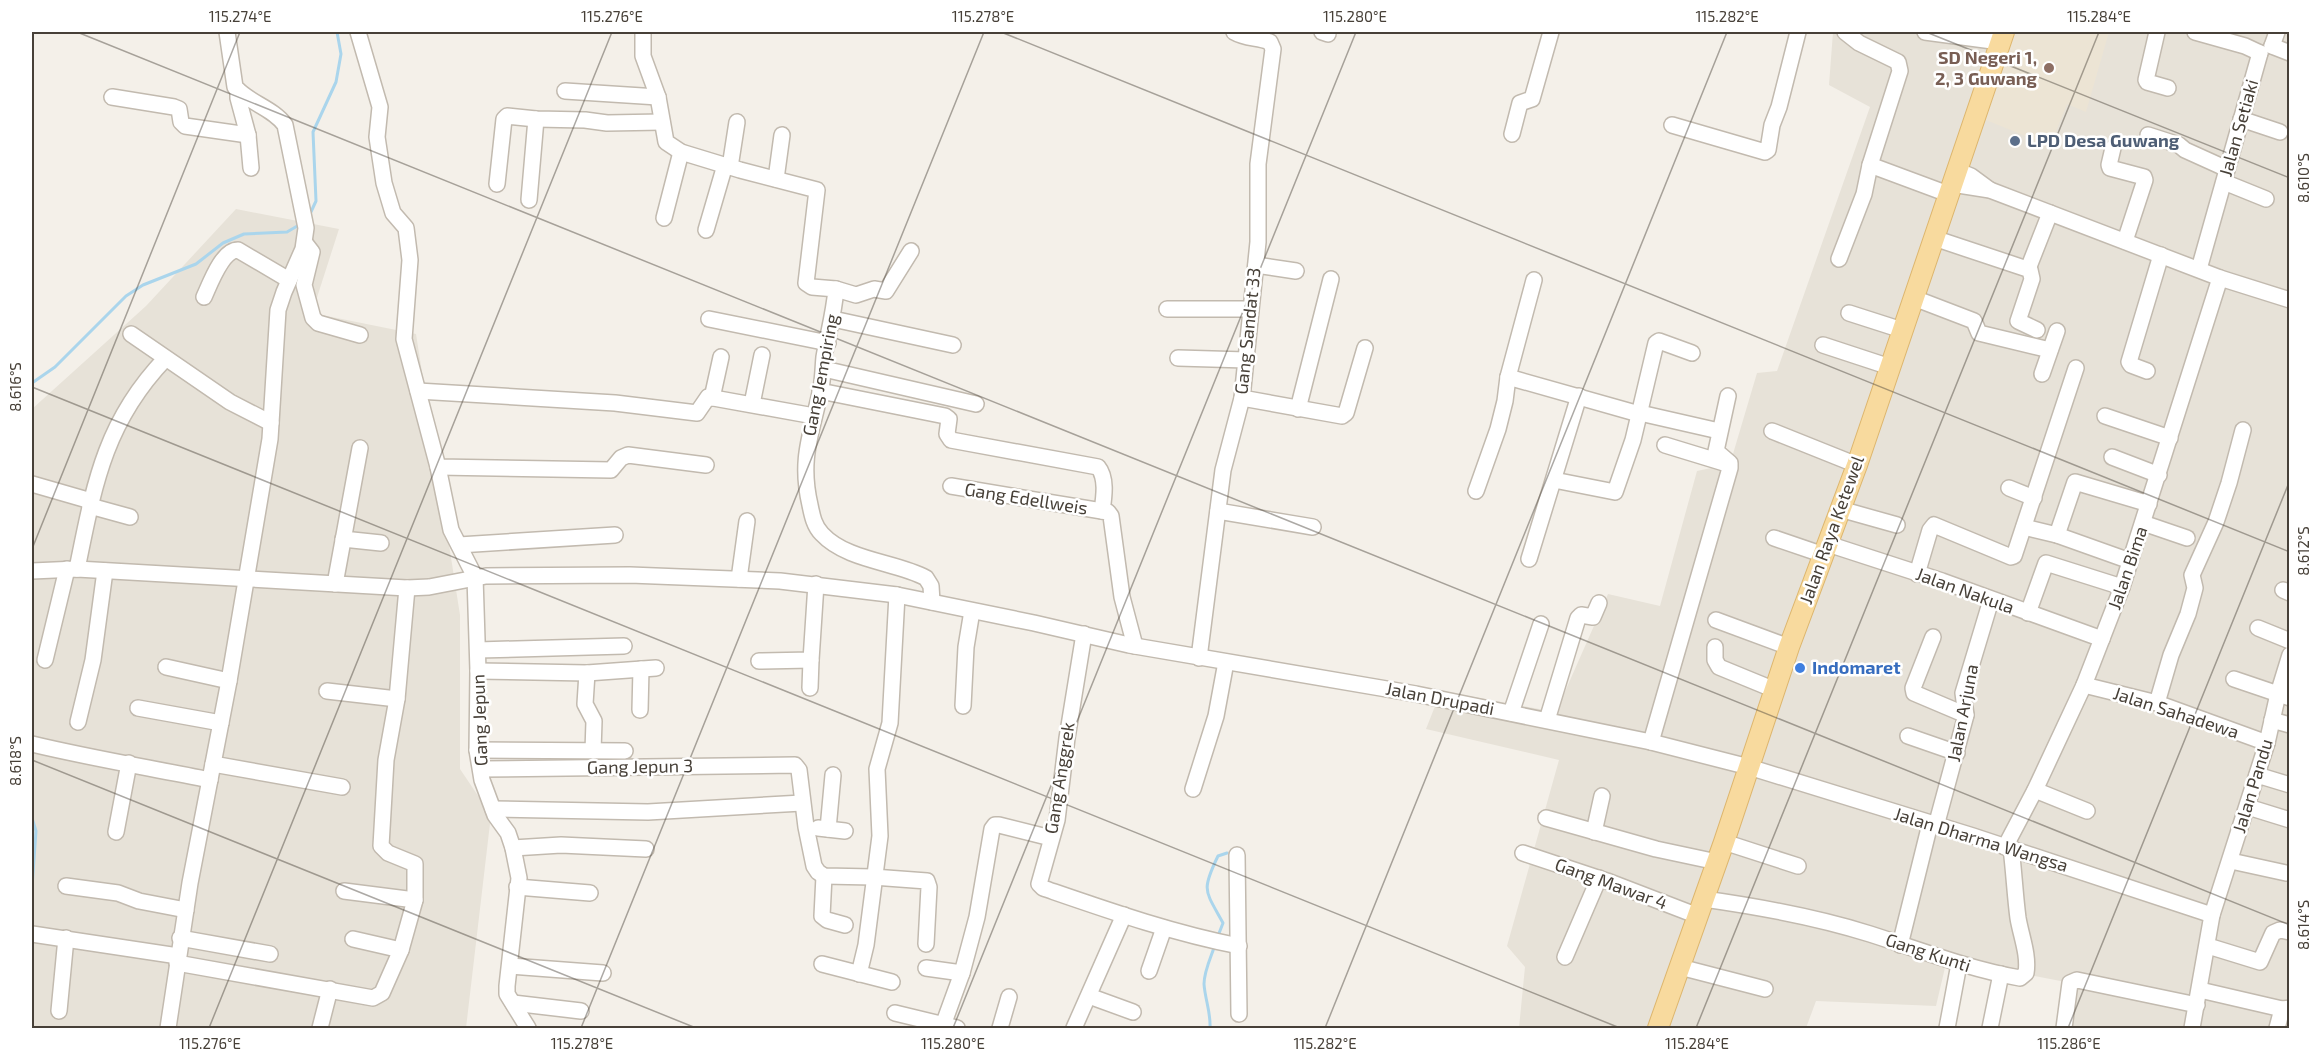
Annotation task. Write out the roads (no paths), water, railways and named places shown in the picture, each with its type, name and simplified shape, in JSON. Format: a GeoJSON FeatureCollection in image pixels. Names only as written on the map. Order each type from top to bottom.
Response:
{"type":"FeatureCollection","features":[{"type":"Feature","properties":{"kind":"main road","name":"Jalan Raya Ketewel"},"geometry":{"type":"LineString","coordinates":[[1659,1029],[1789,647],[1857,465],[2002,37]]}},
{"type":"Feature","properties":{"kind":"street"},"geometry":{"type":"LineString","coordinates":[[168,1029],[180,938],[229,681],[269,449],[278,310],[305,243],[306,228],[285,125],[278,116],[238,90],[234,83],[227,32]]}},
{"type":"Feature","properties":{"kind":"street"},"geometry":{"type":"LineString","coordinates":[[358,32],[380,107],[377,137],[386,193],[393,213],[406,228],[410,260],[404,339],[438,467],[451,530],[476,577]]}},
{"type":"Feature","properties":{"kind":"street"},"geometry":{"type":"LineString","coordinates":[[642,32],[643,56],[658,97],[666,142],[681,152],[664,218]]}},
{"type":"Feature","properties":{"kind":"street","name":"Gang Sandat 33"},"geometry":{"type":"LineString","coordinates":[[1199,658],[1223,470],[1242,398],[1258,242],[1258,164],[1273,48],[1270,42],[1261,35],[1244,37],[1234,32]]}},
{"type":"Feature","properties":{"kind":"street"},"geometry":{"type":"LineString","coordinates":[[1512,134],[1520,103],[1532,99],[1551,32]]}},
{"type":"Feature","properties":{"kind":"street"},"geometry":{"type":"LineString","coordinates":[[1672,125],[1765,152],[1768,150],[1772,125],[1779,107],[1798,32]]}},
{"type":"Feature","properties":{"kind":"street"},"geometry":{"type":"LineString","coordinates":[[1839,259],[1864,195],[1870,165],[1879,141],[1894,82],[1900,71],[1898,62],[1858,43],[1845,32]]}},
{"type":"Feature","properties":{"kind":"street"},"geometry":{"type":"LineString","coordinates":[[1925,32],[2002,37]]}},
{"type":"Feature","properties":{"kind":"street"},"geometry":{"type":"LineString","coordinates":[[2157,32],[2146,80],[2168,88]]}},
{"type":"Feature","properties":{"kind":"street"},"geometry":{"type":"LineString","coordinates":[[2197,32],[2245,46],[2270,44],[2289,53]]}},
{"type":"Feature","properties":{"kind":"street","name":"Jalan Setiaki"},"geometry":{"type":"LineString","coordinates":[[2199,269],[2241,119],[2270,44]]}},
{"type":"Feature","properties":{"kind":"street"},"geometry":{"type":"LineString","coordinates":[[238,90],[248,135],[251,168]]}},
{"type":"Feature","properties":{"kind":"street"},"geometry":{"type":"LineString","coordinates":[[565,91],[658,97]]}},
{"type":"Feature","properties":{"kind":"street"},"geometry":{"type":"LineString","coordinates":[[112,97],[176,107],[180,111],[181,122],[185,126],[248,135]]}},
{"type":"Feature","properties":{"kind":"street"},"geometry":{"type":"LineString","coordinates":[[497,184],[505,117],[509,115],[536,119],[608,123],[662,122]]}},
{"type":"Feature","properties":{"kind":"street"},"geometry":{"type":"LineString","coordinates":[[529,200],[536,119]]}},
{"type":"Feature","properties":{"kind":"street"},"geometry":{"type":"LineString","coordinates":[[2241,119],[2280,132]]}},
{"type":"Feature","properties":{"kind":"street"},"geometry":{"type":"LineString","coordinates":[[706,230],[728,166],[737,122]]}},
{"type":"Feature","properties":{"kind":"street"},"geometry":{"type":"LineString","coordinates":[[776,179],[782,135]]}},
{"type":"Feature","properties":{"kind":"street"},"geometry":{"type":"LineString","coordinates":[[2148,135],[2178,145],[2225,176],[2266,199]]}},
{"type":"Feature","properties":{"kind":"street"},"geometry":{"type":"LineString","coordinates":[[2113,148],[2110,168],[2144,177],[2145,180],[2125,241]]}},
{"type":"Feature","properties":{"kind":"street","name":"Gang Jempiring"},"geometry":{"type":"LineString","coordinates":[[681,152],[817,190],[806,283],[812,287],[836,289],[834,319],[805,452],[804,483],[813,520],[822,534],[840,546],[876,562],[926,578],[931,586],[932,602]]}},
{"type":"Feature","properties":{"kind":"street"},"geometry":{"type":"LineString","coordinates":[[1870,165],[1990,190],[2220,278],[2289,300]]}},
{"type":"Feature","properties":{"kind":"street"},"geometry":{"type":"LineString","coordinates":[[2037,330],[2018,321],[2032,279],[2028,268],[2050,213]]}},
{"type":"Feature","properties":{"kind":"street"},"geometry":{"type":"LineString","coordinates":[[1934,238],[2028,268]]}},
{"type":"Feature","properties":{"kind":"street"},"geometry":{"type":"LineString","coordinates":[[305,243],[312,252],[304,285],[314,318],[318,323],[360,335]]}},
{"type":"Feature","properties":{"kind":"street"},"geometry":{"type":"LineString","coordinates":[[204,297],[216,271],[229,252],[234,250],[238,250],[289,280]]}},
{"type":"Feature","properties":{"kind":"street"},"geometry":{"type":"LineString","coordinates":[[836,289],[856,294],[874,289],[886,291],[911,251]]}},
{"type":"Feature","properties":{"kind":"street"},"geometry":{"type":"LineString","coordinates":[[2147,371],[2129,362],[2161,255]]}},
{"type":"Feature","properties":{"kind":"street"},"geometry":{"type":"LineString","coordinates":[[1256,265],[1296,271]]}},
{"type":"Feature","properties":{"kind":"street","name":"Jalan Bima"},"geometry":{"type":"LineString","coordinates":[[2008,848],[2084,685],[2122,587],[2220,278]]}},
{"type":"Feature","properties":{"kind":"street"},"geometry":{"type":"LineString","coordinates":[[1298,409],[1331,279]]}},
{"type":"Feature","properties":{"kind":"street"},"geometry":{"type":"LineString","coordinates":[[1476,491],[1498,429],[1508,377],[1534,280]]}},
{"type":"Feature","properties":{"kind":"street"},"geometry":{"type":"LineString","coordinates":[[1914,298],[1974,321],[1979,333],[2050,350]]}},
{"type":"Feature","properties":{"kind":"street"},"geometry":{"type":"LineString","coordinates":[[1167,309],[1251,309]]}},
{"type":"Feature","properties":{"kind":"street"},"geometry":{"type":"LineString","coordinates":[[1849,313],[1902,330]]}},
{"type":"Feature","properties":{"kind":"street"},"geometry":{"type":"LineString","coordinates":[[709,319],[828,343]]}},
{"type":"Feature","properties":{"kind":"street"},"geometry":{"type":"LineString","coordinates":[[834,319],[953,345]]}},
{"type":"Feature","properties":{"kind":"street"},"geometry":{"type":"LineString","coordinates":[[2042,374],[2057,331]]}},
{"type":"Feature","properties":{"kind":"street"},"geometry":{"type":"LineString","coordinates":[[131,334],[230,402],[271,423]]}},
{"type":"Feature","properties":{"kind":"street"},"geometry":{"type":"LineString","coordinates":[[1554,480],[1615,492],[1633,440],[1657,341],[1692,353]]}},
{"type":"Feature","properties":{"kind":"street"},"geometry":{"type":"LineString","coordinates":[[1822,345],[1890,367]]}},
{"type":"Feature","properties":{"kind":"street"},"geometry":{"type":"LineString","coordinates":[[1242,398],[1340,416],[1346,413],[1365,348]]}},
{"type":"Feature","properties":{"kind":"street"},"geometry":{"type":"LineString","coordinates":[[752,404],[762,355]]}},
{"type":"Feature","properties":{"kind":"street"},"geometry":{"type":"LineString","coordinates":[[712,398],[721,357]]}},
{"type":"Feature","properties":{"kind":"street"},"geometry":{"type":"LineString","coordinates":[[1178,358],[1246,360]]}},
{"type":"Feature","properties":{"kind":"street"},"geometry":{"type":"LineString","coordinates":[[45,660],[104,454],[116,425],[133,396],[165,359]]}},
{"type":"Feature","properties":{"kind":"street"},"geometry":{"type":"LineString","coordinates":[[1917,574],[1932,526],[1937,526],[2011,557],[2015,554],[2076,368]]}},
{"type":"Feature","properties":{"kind":"street"},"geometry":{"type":"LineString","coordinates":[[824,369],[976,405]]}},
{"type":"Feature","properties":{"kind":"street"},"geometry":{"type":"LineString","coordinates":[[1508,377],[1639,414],[1719,431]]}},
{"type":"Feature","properties":{"kind":"street"},"geometry":{"type":"LineString","coordinates":[[418,391],[615,403],[697,413],[706,398],[712,398],[814,416]]}},
{"type":"Feature","properties":{"kind":"street"},"geometry":{"type":"LineString","coordinates":[[820,391],[945,416],[949,420],[947,434],[951,440],[1098,467],[1103,482],[1102,511]]}},
{"type":"Feature","properties":{"kind":"street"},"geometry":{"type":"LineString","coordinates":[[1530,559],[1579,396]]}},
{"type":"Feature","properties":{"kind":"street"},"geometry":{"type":"LineString","coordinates":[[1728,396],[1716,452],[1730,464]]}},
{"type":"Feature","properties":{"kind":"street"},"geometry":{"type":"LineString","coordinates":[[2105,416],[2170,438]]}},
{"type":"Feature","properties":{"kind":"street"},"geometry":{"type":"LineString","coordinates":[[2157,703],[2188,614],[2195,588],[2192,575],[2216,522],[2243,430]]}},
{"type":"Feature","properties":{"kind":"street"},"geometry":{"type":"LineString","coordinates":[[1772,431],[1857,465]]}},
{"type":"Feature","properties":{"kind":"street"},"geometry":{"type":"LineString","coordinates":[[1665,445],[1730,464]]}},
{"type":"Feature","properties":{"kind":"street"},"geometry":{"type":"LineString","coordinates":[[335,584],[360,448]]}},
{"type":"Feature","properties":{"kind":"street"},"geometry":{"type":"LineString","coordinates":[[438,467],[611,470],[621,458],[628,455],[706,465]]}},
{"type":"Feature","properties":{"kind":"street"},"geometry":{"type":"LineString","coordinates":[[2112,457],[2158,475]]}},
{"type":"Feature","properties":{"kind":"street"},"geometry":{"type":"LineString","coordinates":[[1652,742],[1730,464]]}},
{"type":"Feature","properties":{"kind":"street"},"geometry":{"type":"LineString","coordinates":[[2057,535],[2075,482],[2149,504]]}},
{"type":"Feature","properties":{"kind":"street"},"geometry":{"type":"LineString","coordinates":[[32,484],[130,517]]}},
{"type":"Feature","properties":{"kind":"street","name":"Gang Edellweis"},"geometry":{"type":"LineString","coordinates":[[951,486],[1108,512],[1111,516],[1122,597],[1126,645]]}},
{"type":"Feature","properties":{"kind":"street"},"geometry":{"type":"LineString","coordinates":[[2009,488],[2034,498]]}},
{"type":"Feature","properties":{"kind":"street"},"geometry":{"type":"LineString","coordinates":[[1840,509],[1897,525]]}},
{"type":"Feature","properties":{"kind":"street"},"geometry":{"type":"LineString","coordinates":[[1218,511],[1313,527]]}},
{"type":"Feature","properties":{"kind":"street"},"geometry":{"type":"LineString","coordinates":[[740,579],[747,521]]}},
{"type":"Feature","properties":{"kind":"street"},"geometry":{"type":"LineString","coordinates":[[2144,523],[2187,538]]}},
{"type":"Feature","properties":{"kind":"street"},"geometry":{"type":"LineString","coordinates":[[2024,527],[2057,535],[2130,561]]}},
{"type":"Feature","properties":{"kind":"street"},"geometry":{"type":"LineString","coordinates":[[459,545],[615,535]]}},
{"type":"Feature","properties":{"kind":"street","name":"Jalan Nakula"},"geometry":{"type":"LineString","coordinates":[[1774,538],[1826,549],[1917,574],[2102,639]]}},
{"type":"Feature","properties":{"kind":"street"},"geometry":{"type":"LineString","coordinates":[[343,539],[381,543]]}},
{"type":"Feature","properties":{"kind":"street"},"geometry":{"type":"LineString","coordinates":[[2028,613],[2046,563],[2122,587]]}},
{"type":"Feature","properties":{"kind":"street","name":"Jalan Drupadi"},"geometry":{"type":"LineString","coordinates":[[32,571],[72,569],[407,588],[476,577],[552,574],[740,579],[816,584],[897,595],[1126,645],[1416,694],[1652,742],[1749,767]]}},
{"type":"Feature","properties":{"kind":"street"},"geometry":{"type":"LineString","coordinates":[[78,722],[93,660],[105,571]]}},
{"type":"Feature","properties":{"kind":"street","name":"Gang Jepun"},"geometry":{"type":"LineString","coordinates":[[476,577],[477,750],[482,769],[483,786],[493,809],[508,833],[518,869],[507,994],[528,1029]]}},
{"type":"Feature","properties":{"kind":"street"},"geometry":{"type":"LineString","coordinates":[[810,688],[816,584]]}},
{"type":"Feature","properties":{"kind":"street"},"geometry":{"type":"LineString","coordinates":[[37,935],[66,938],[373,998],[379,996],[401,950],[415,900],[415,864],[388,853],[381,846],[386,760],[397,699],[407,588]]}},
{"type":"Feature","properties":{"kind":"street"},"geometry":{"type":"LineString","coordinates":[[859,974],[866,945],[880,836],[877,769],[890,723],[897,595]]}},
{"type":"Feature","properties":{"kind":"street","name":"Jalan Arjuna"},"geometry":{"type":"LineString","coordinates":[[1900,945],[1933,825],[1957,753],[1966,715],[1963,693],[1991,600]]}},
{"type":"Feature","properties":{"kind":"street"},"geometry":{"type":"LineString","coordinates":[[1547,720],[1578,618],[1581,615],[1593,617],[1599,603]]}},
{"type":"Feature","properties":{"kind":"street"},"geometry":{"type":"LineString","coordinates":[[963,706],[966,647],[972,611]]}},
{"type":"Feature","properties":{"kind":"street"},"geometry":{"type":"LineString","coordinates":[[1716,620],[1789,647]]}},
{"type":"Feature","properties":{"kind":"street"},"geometry":{"type":"LineString","coordinates":[[1511,713],[1541,624]]}},
{"type":"Feature","properties":{"kind":"street"},"geometry":{"type":"LineString","coordinates":[[2258,628],[2289,641]]}},
{"type":"Feature","properties":{"kind":"street","name":"Gang Anggrek"},"geometry":{"type":"LineString","coordinates":[[1084,634],[1067,738],[1057,820],[1038,882],[1041,887],[1124,915],[1224,943]]}},
{"type":"Feature","properties":{"kind":"street"},"geometry":{"type":"LineString","coordinates":[[1933,637],[1913,688],[1914,693],[1966,715]]}},
{"type":"Feature","properties":{"kind":"street"},"geometry":{"type":"LineString","coordinates":[[478,650],[624,646]]}},
{"type":"Feature","properties":{"kind":"street"},"geometry":{"type":"LineString","coordinates":[[1715,647],[1715,660],[1719,667],[1775,690]]}},
{"type":"Feature","properties":{"kind":"street","name":"Jalan Pandu"},"geometry":{"type":"LineString","coordinates":[[2192,1029],[2212,915],[2248,807],[2272,720],[2284,696],[2289,659]]}},
{"type":"Feature","properties":{"kind":"street"},"geometry":{"type":"LineString","coordinates":[[759,661],[811,660]]}},
{"type":"Feature","properties":{"kind":"street"},"geometry":{"type":"LineString","coordinates":[[1193,789],[1216,716],[1226,662]]}},
{"type":"Feature","properties":{"kind":"street"},"geometry":{"type":"LineString","coordinates":[[166,667],[229,681]]}},
{"type":"Feature","properties":{"kind":"street"},"geometry":{"type":"LineString","coordinates":[[478,671],[587,673],[649,669],[640,710]]}},
{"type":"Feature","properties":{"kind":"street"},"geometry":{"type":"LineString","coordinates":[[587,673],[585,704],[594,721],[594,751]]}},
{"type":"Feature","properties":{"kind":"street"},"geometry":{"type":"LineString","coordinates":[[2234,679],[2284,696]]}},
{"type":"Feature","properties":{"kind":"street","name":"Jalan Sahadewa"},"geometry":{"type":"LineString","coordinates":[[2084,685],[2157,703],[2267,744]]}},
{"type":"Feature","properties":{"kind":"street"},"geometry":{"type":"LineString","coordinates":[[327,691],[397,699]]}},
{"type":"Feature","properties":{"kind":"street"},"geometry":{"type":"LineString","coordinates":[[138,708],[221,723]]}},
{"type":"Feature","properties":{"kind":"street"},"geometry":{"type":"LineString","coordinates":[[2272,720],[2289,725]]}},
{"type":"Feature","properties":{"kind":"street"},"geometry":{"type":"LineString","coordinates":[[1908,736],[1957,753]]}},
{"type":"Feature","properties":{"kind":"street"},"geometry":{"type":"LineString","coordinates":[[32,744],[76,755],[129,763],[210,780]]}},
{"type":"Feature","properties":{"kind":"street"},"geometry":{"type":"LineString","coordinates":[[477,750],[625,751]]}},
{"type":"Feature","properties":{"kind":"street"},"geometry":{"type":"LineString","coordinates":[[116,832],[129,763]]}},
{"type":"Feature","properties":{"kind":"street"},"geometry":{"type":"LineString","coordinates":[[213,764],[342,787]]}},
{"type":"Feature","properties":{"kind":"street","name":"Gang Jepun 3"},"geometry":{"type":"LineString","coordinates":[[482,769],[798,767],[802,803]]}},
{"type":"Feature","properties":{"kind":"street","name":"Jalan Dharma Wangsa"},"geometry":{"type":"LineString","coordinates":[[1749,767],[2212,915]]}},
{"type":"Feature","properties":{"kind":"street"},"geometry":{"type":"LineString","coordinates":[[2257,775],[2289,785]]}},
{"type":"Feature","properties":{"kind":"street"},"geometry":{"type":"LineString","coordinates":[[828,828],[833,776]]}},
{"type":"Feature","properties":{"kind":"street"},"geometry":{"type":"LineString","coordinates":[[2035,790],[2087,811]]}},
{"type":"Feature","properties":{"kind":"street"},"geometry":{"type":"LineString","coordinates":[[1594,832],[1602,796]]}},
{"type":"Feature","properties":{"kind":"street"},"geometry":{"type":"LineString","coordinates":[[493,809],[648,812],[802,803],[814,866],[824,876],[873,877],[928,882],[926,944]]}},
{"type":"Feature","properties":{"kind":"street"},"geometry":{"type":"LineString","coordinates":[[2248,807],[2289,820]]}},
{"type":"Feature","properties":{"kind":"street"},"geometry":{"type":"LineString","coordinates":[[1546,818],[1656,849],[1717,862]]}},
{"type":"Feature","properties":{"kind":"street"},"geometry":{"type":"LineString","coordinates":[[895,1013],[947,1027],[977,917],[993,827],[999,825],[1051,838]]}},
{"type":"Feature","properties":{"kind":"street"},"geometry":{"type":"LineString","coordinates":[[806,827],[845,831]]}},
{"type":"Feature","properties":{"kind":"street"},"geometry":{"type":"LineString","coordinates":[[1724,842],[1797,866]]}},
{"type":"Feature","properties":{"kind":"street"},"geometry":{"type":"LineString","coordinates":[[513,848],[561,845],[646,849]]}},
{"type":"Feature","properties":{"kind":"street","name":"Gang Kunti"},"geometry":{"type":"LineString","coordinates":[[1701,908],[1786,912],[1870,934],[1959,964],[2024,977],[2027,956],[2022,944],[2008,848]]}},
{"type":"Feature","properties":{"kind":"street","name":"Gang Mawar 4"},"geometry":{"type":"LineString","coordinates":[[1523,853],[1701,908]]}},
{"type":"Feature","properties":{"kind":"street"},"geometry":{"type":"LineString","coordinates":[[1237,855],[1224,943],[1239,1014]]}},
{"type":"Feature","properties":{"kind":"street"},"geometry":{"type":"LineString","coordinates":[[2230,861],[2286,873]]}},
{"type":"Feature","properties":{"kind":"street"},"geometry":{"type":"LineString","coordinates":[[824,876],[822,916],[827,920],[845,925]]}},
{"type":"Feature","properties":{"kind":"street"},"geometry":{"type":"LineString","coordinates":[[1565,957],[1599,878]]}},
{"type":"Feature","properties":{"kind":"street"},"geometry":{"type":"LineString","coordinates":[[66,886],[118,893],[139,901],[186,910]]}},
{"type":"Feature","properties":{"kind":"street"},"geometry":{"type":"LineString","coordinates":[[517,887],[590,893]]}},
{"type":"Feature","properties":{"kind":"street"},"geometry":{"type":"LineString","coordinates":[[344,891],[415,900]]}},
{"type":"Feature","properties":{"kind":"street"},"geometry":{"type":"LineString","coordinates":[[1074,1029],[1124,915]]}},
{"type":"Feature","properties":{"kind":"street"},"geometry":{"type":"LineString","coordinates":[[1149,971],[1164,927]]}},
{"type":"Feature","properties":{"kind":"street"},"geometry":{"type":"LineString","coordinates":[[2208,946],[2260,962],[2274,933],[2280,930],[2289,932]]}},
{"type":"Feature","properties":{"kind":"street"},"geometry":{"type":"LineString","coordinates":[[59,1011],[66,938]]}},
{"type":"Feature","properties":{"kind":"street"},"geometry":{"type":"LineString","coordinates":[[180,938],[270,954]]}},
{"type":"Feature","properties":{"kind":"street"},"geometry":{"type":"LineString","coordinates":[[353,939],[401,950]]}},
{"type":"Feature","properties":{"kind":"street"},"geometry":{"type":"LineString","coordinates":[[822,964],[892,982]]}},
{"type":"Feature","properties":{"kind":"street"},"geometry":{"type":"LineString","coordinates":[[1947,1029],[1959,964]]}},
{"type":"Feature","properties":{"kind":"street"},"geometry":{"type":"LineString","coordinates":[[510,966],[603,973]]}},
{"type":"Feature","properties":{"kind":"street"},"geometry":{"type":"LineString","coordinates":[[1680,967],[1765,989]]}},
{"type":"Feature","properties":{"kind":"street"},"geometry":{"type":"LineString","coordinates":[[926,968],[962,973]]}},
{"type":"Feature","properties":{"kind":"street"},"geometry":{"type":"LineString","coordinates":[[1990,1029],[2001,974]]}},
{"type":"Feature","properties":{"kind":"street"},"geometry":{"type":"LineString","coordinates":[[2064,1029],[2070,983],[2077,980],[2286,1008],[2277,1029]]}},
{"type":"Feature","properties":{"kind":"street"},"geometry":{"type":"LineString","coordinates":[[320,1029],[330,989]]}},
{"type":"Feature","properties":{"kind":"street"},"geometry":{"type":"LineString","coordinates":[[1089,996],[1133,1012]]}},
{"type":"Feature","properties":{"kind":"street"},"geometry":{"type":"LineString","coordinates":[[999,1029],[1010,997]]}},
{"type":"Feature","properties":{"kind":"street"},"geometry":{"type":"LineString","coordinates":[[513,1003],[581,1011]]}},
{"type":"Feature","properties":{"kind":"waterway"},"geometry":{"type":"LineString","coordinates":[[310,214],[316,201],[313,132],[336,82],[341,54],[337,32]]}},
{"type":"Feature","properties":{"kind":"waterway"},"geometry":{"type":"LineString","coordinates":[[32,383],[55,367],[126,296],[143,285],[196,264],[223,243],[244,234],[287,232],[299,225]]}},
{"type":"Feature","properties":{"kind":"waterway"},"geometry":{"type":"LineString","coordinates":[[32,818],[36,831],[32,887]]}},
{"type":"Feature","properties":{"kind":"waterway"},"geometry":{"type":"LineString","coordinates":[[1218,936],[1223,923],[1209,897],[1207,884],[1218,856],[1227,853]]}},
{"type":"Feature","properties":{"kind":"waterway"},"geometry":{"type":"LineString","coordinates":[[1210,1028],[1204,979],[1215,945]]}},
{"type":"Feature","properties":{"kind":"place","name":"SD Negeri 1, 2, 3 Guwang"},"geometry":{"type":"Point","coordinates":[2049,68]}},
{"type":"Feature","properties":{"kind":"place","name":"LPD Desa Guwang"},"geometry":{"type":"Point","coordinates":[2015,141]}},
{"type":"Feature","properties":{"kind":"place","name":"Indomaret"},"geometry":{"type":"Point","coordinates":[1800,668]}}]}
